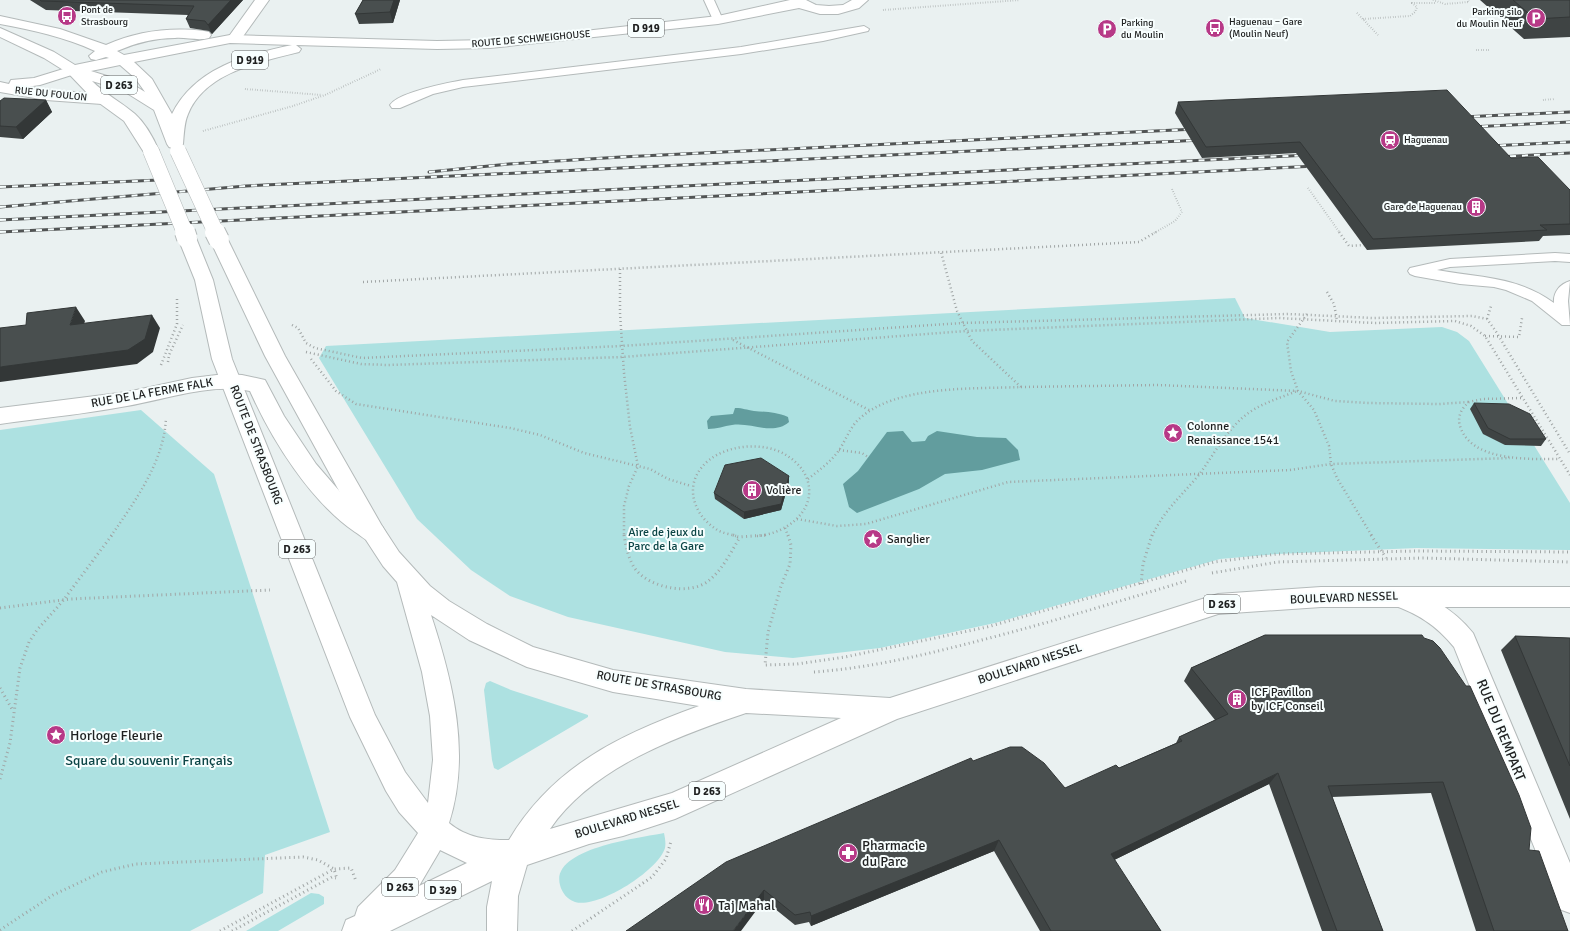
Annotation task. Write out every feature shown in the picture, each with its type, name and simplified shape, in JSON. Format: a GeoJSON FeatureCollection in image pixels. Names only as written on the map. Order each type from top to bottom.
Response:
{"type":"FeatureCollection","features":[{"type":"Feature","properties":{"kind":"main road"},"geometry":{"type":"LineString","coordinates":[[232,39],[262,0]]}},
{"type":"Feature","properties":{"kind":"main road"},"geometry":{"type":"LineString","coordinates":[[799,2],[815,9],[832,10],[852,6],[861,0]]}},
{"type":"Feature","properties":{"kind":"main road","name":"ROUTE DE SCHWEIGHOUSE"},"geometry":{"type":"LineString","coordinates":[[105,51],[128,41],[158,34],[195,34],[232,39],[468,45],[517,42],[718,20],[799,2]]}},
{"type":"Feature","properties":{"kind":"main road","name":"ROUTE DE STRASBOURG"},"geometry":{"type":"LineString","coordinates":[[0,20],[35,26],[79,40],[122,60],[141,75],[162,108],[177,147],[219,240],[275,356],[374,533],[390,559],[406,577],[440,608],[478,632],[527,656],[613,681],[746,701],[891,709]]}},
{"type":"Feature","properties":{"kind":"main road","name":"ROUTE DE STRASBOURG"},"geometry":{"type":"LineString","coordinates":[[0,32],[49,55],[73,70],[102,99],[130,118],[147,142],[204,280],[222,359],[230,380],[385,764],[422,819],[446,838],[472,850],[486,854],[515,855]]}},
{"type":"Feature","properties":{"kind":"main road","name":"D 919"},"geometry":{"type":"LineString","coordinates":[[122,60],[232,39]]}},
{"type":"Feature","properties":{"kind":"main road","name":"D 919"},"geometry":{"type":"LineString","coordinates":[[177,147],[177,123],[183,107],[201,86],[227,70],[256,58],[303,47],[369,42]]}},
{"type":"Feature","properties":{"kind":"main road","name":"D 919"},"geometry":{"type":"LineString","coordinates":[[73,70],[105,51]]}},
{"type":"Feature","properties":{"kind":"main road","name":"D 263"},"geometry":{"type":"LineString","coordinates":[[73,70],[122,60]]}},
{"type":"Feature","properties":{"kind":"main road","name":"ROUTE DE STRASBOURG"},"geometry":{"type":"LineString","coordinates":[[73,70],[127,87],[162,108]]}},
{"type":"Feature","properties":{"kind":"main road","name":"RUE DU FOULON"},"geometry":{"type":"LineString","coordinates":[[0,82],[35,82],[73,70]]}},
{"type":"Feature","properties":{"kind":"main road","name":"RUE DU FOULON"},"geometry":{"type":"LineString","coordinates":[[0,87],[46,95],[102,99]]}},
{"type":"Feature","properties":{"kind":"main road","name":"RUE DE LA FERME FALK"},"geometry":{"type":"LineString","coordinates":[[0,416],[126,399],[230,380],[258,384],[271,410],[307,469],[347,514],[374,533]]}},
{"type":"Feature","properties":{"kind":"main road","name":"ROUTE DE STRASBOURG"},"geometry":{"type":"LineString","coordinates":[[351,931],[368,919],[395,894],[420,860],[435,830],[444,801],[447,775],[446,747],[440,698],[431,659],[406,577]]}},
{"type":"Feature","properties":{"kind":"main road","name":"RUE DU REMPART"},"geometry":{"type":"LineString","coordinates":[[1394,596],[1412,600],[1441,616],[1454,627],[1464,642],[1479,675],[1570,898]]}},
{"type":"Feature","properties":{"kind":"main road","name":"BOULEVARD NESSEL"},"geometry":{"type":"LineString","coordinates":[[515,855],[589,830],[623,822],[675,805],[891,709],[1218,604],[1321,597],[1570,597]]}},
{"type":"Feature","properties":{"kind":"main road"},"geometry":{"type":"LineString","coordinates":[[502,931],[503,892],[515,855],[547,808],[576,780],[589,771],[648,738],[677,725],[746,701]]}},
{"type":"Feature","properties":{"kind":"main road","name":"D 329"},"geometry":{"type":"LineString","coordinates":[[357,931],[515,855]]}},
{"type":"Feature","properties":{"kind":"lane"},"geometry":{"type":"LineString","coordinates":[[709,0],[718,20]]}},
{"type":"Feature","properties":{"kind":"lane"},"geometry":{"type":"LineString","coordinates":[[396,104],[412,96],[445,86],[807,42],[864,29]]}},
{"type":"Feature","properties":{"kind":"lane"},"geometry":{"type":"LineString","coordinates":[[1569,322],[1537,298],[1511,287],[1495,282],[1460,279],[1415,271],[1450,263],[1555,257],[1570,258]]}},
{"type":"Feature","properties":{"kind":"lane"},"geometry":{"type":"LineString","coordinates":[[1569,322],[1562,310],[1560,296],[1570,286]]}},
{"type":"Feature","properties":{"kind":"path"},"geometry":{"type":"LineString","coordinates":[[877,11],[1020,0]]}},
{"type":"Feature","properties":{"kind":"path"},"geometry":{"type":"LineString","coordinates":[[1433,0],[1436,3]]}},
{"type":"Feature","properties":{"kind":"path"},"geometry":{"type":"LineString","coordinates":[[1363,19],[1410,16],[1415,12],[1417,6],[1412,3],[1443,4],[1469,2],[1468,0]]}},
{"type":"Feature","properties":{"kind":"path"},"geometry":{"type":"LineString","coordinates":[[1357,13],[1378,35]]}},
{"type":"Feature","properties":{"kind":"path"},"geometry":{"type":"LineString","coordinates":[[1476,50],[1491,50]]}},
{"type":"Feature","properties":{"kind":"path"},"geometry":{"type":"LineString","coordinates":[[202,131],[293,106],[324,95],[386,67]]}},
{"type":"Feature","properties":{"kind":"path"},"geometry":{"type":"LineString","coordinates":[[243,89],[324,95]]}},
{"type":"Feature","properties":{"kind":"path"},"geometry":{"type":"LineString","coordinates":[[1543,100],[1555,99]]}},
{"type":"Feature","properties":{"kind":"path"},"geometry":{"type":"LineString","coordinates":[[1308,188],[1349,246],[1372,245]]}},
{"type":"Feature","properties":{"kind":"path"},"geometry":{"type":"LineString","coordinates":[[363,282],[1139,242],[1175,221],[1182,212],[1172,189]]}},
{"type":"Feature","properties":{"kind":"path"},"geometry":{"type":"LineString","coordinates":[[941,252],[962,324],[966,331],[978,349],[1021,387]]}},
{"type":"Feature","properties":{"kind":"path"},"geometry":{"type":"LineString","coordinates":[[620,269],[619,312],[621,346],[630,441],[638,466],[630,482],[623,504],[622,526],[631,562],[637,572],[645,577],[674,589],[685,590],[704,584],[713,577],[740,537]]}},
{"type":"Feature","properties":{"kind":"path"},"geometry":{"type":"LineString","coordinates":[[162,355],[173,335],[178,318],[175,292]]}},
{"type":"Feature","properties":{"kind":"path"},"geometry":{"type":"LineString","coordinates":[[1326,292],[1334,304],[1335,316],[1337,320]]}},
{"type":"Feature","properties":{"kind":"path"},"geometry":{"type":"LineString","coordinates":[[1306,314],[1287,342],[1291,371],[1298,391],[1314,410],[1329,446],[1331,464],[1337,478],[1362,522],[1386,558]]}},
{"type":"Feature","properties":{"kind":"path"},"geometry":{"type":"LineString","coordinates":[[301,333],[306,343],[315,348],[362,358],[621,346],[962,324],[1306,314],[1404,319],[1472,316],[1487,319],[1570,454]]}},
{"type":"Feature","properties":{"kind":"path"},"geometry":{"type":"LineString","coordinates":[[1484,336],[1519,337],[1522,320],[1519,314]]}},
{"type":"Feature","properties":{"kind":"path"},"geometry":{"type":"LineString","coordinates":[[691,486],[668,479],[650,469],[584,452],[540,436],[510,428],[349,402],[332,388],[306,352],[361,364],[388,365],[622,356],[966,331],[1303,318],[1382,323],[1455,321],[1467,323],[1477,328],[1484,336],[1570,475]]}},
{"type":"Feature","properties":{"kind":"path"},"geometry":{"type":"LineString","coordinates":[[732,339],[871,411]]}},
{"type":"Feature","properties":{"kind":"path"},"geometry":{"type":"LineString","coordinates":[[808,479],[831,460],[840,450],[859,419],[871,411],[911,395],[1021,387],[1158,385],[1298,391],[1335,401],[1367,403],[1439,404],[1469,402],[1483,399],[1521,398]]}},
{"type":"Feature","properties":{"kind":"path"},"geometry":{"type":"LineString","coordinates":[[1141,584],[1143,559],[1168,508],[1198,474],[1205,463],[1241,419],[1254,410],[1298,391]]}},
{"type":"Feature","properties":{"kind":"path"},"geometry":{"type":"LineString","coordinates":[[1469,402],[1459,414],[1459,424],[1464,436],[1484,450],[1510,458]]}},
{"type":"Feature","properties":{"kind":"path"},"geometry":{"type":"LineString","coordinates":[[0,779],[11,738],[12,709],[17,676],[21,661],[30,641],[37,630],[64,600],[100,553],[142,488],[161,453],[167,432],[167,423]]}},
{"type":"Feature","properties":{"kind":"path"},"geometry":{"type":"LineString","coordinates":[[1535,428],[1540,428]]}},
{"type":"Feature","properties":{"kind":"path"},"geometry":{"type":"LineString","coordinates":[[751,445],[770,447],[787,454],[800,465],[808,479],[810,492],[808,500],[806,506],[797,519],[785,528],[771,534],[756,537],[740,537],[722,532],[707,524],[697,512],[691,486],[701,466],[715,455],[732,448],[751,445]]}},
{"type":"Feature","properties":{"kind":"path"},"geometry":{"type":"LineString","coordinates":[[840,450],[862,453],[868,457]]}},
{"type":"Feature","properties":{"kind":"path"},"geometry":{"type":"LineString","coordinates":[[797,519],[837,526],[866,524],[1008,482],[1290,470],[1331,464],[1510,458],[1559,459]]}},
{"type":"Feature","properties":{"kind":"path"},"geometry":{"type":"LineString","coordinates":[[785,528],[790,545],[790,564],[781,586],[768,632],[765,665],[797,664],[845,657],[922,642],[987,627],[1214,562],[1277,554],[1382,551],[1570,552]]}},
{"type":"Feature","properties":{"kind":"path"},"geometry":{"type":"LineString","coordinates":[[0,608],[64,600],[270,590]]}},
{"type":"Feature","properties":{"kind":"path"},"geometry":{"type":"LineString","coordinates":[[0,688],[12,709]]}},
{"type":"Feature","properties":{"kind":"path"},"geometry":{"type":"LineString","coordinates":[[572,931],[652,877],[666,859],[671,841]]}},
{"type":"Feature","properties":{"kind":"path"},"geometry":{"type":"LineString","coordinates":[[0,930],[53,895],[102,872],[136,864],[303,857],[318,860],[334,869],[337,878],[332,877],[232,931]]}},
{"type":"Feature","properties":{"kind":"path"},"geometry":{"type":"LineString","coordinates":[[220,931],[334,869],[351,868]]}},
{"type":"Feature","properties":{"kind":"green space","name":"Aire de jeux du Parc de la Gare"},"geometry":{"type":"Polygon","coordinates":[[[1235,298],[1245,318],[1330,332],[1442,327],[1457,332],[1469,341],[1570,503],[1570,550],[1417,548],[1277,554],[1220,559],[995,623],[880,648],[793,658],[725,652],[568,617],[510,596],[471,570],[417,519],[319,358],[326,346],[1235,298]]]}},
{"type":"Feature","properties":{"kind":"green space","name":"Square du souvenir Français"},"geometry":{"type":"Polygon","coordinates":[[[141,410],[214,474],[330,832],[265,855],[263,893],[190,931],[0,931],[0,430],[141,410]]]}},
{"type":"Feature","properties":{"kind":"green space"},"geometry":{"type":"Polygon","coordinates":[[[490,681],[511,690],[588,715],[588,717],[498,770],[494,768],[492,760],[484,690],[486,683],[490,681]]]}},
{"type":"Feature","properties":{"kind":"green space"},"geometry":{"type":"Polygon","coordinates":[[[664,833],[665,848],[660,857],[640,877],[612,894],[598,900],[585,903],[572,901],[562,891],[560,885],[561,872],[569,862],[582,854],[599,847],[618,842],[664,833]]]}},
{"type":"Feature","properties":{"kind":"green space"},"geometry":{"type":"Polygon","coordinates":[[[311,893],[319,894],[324,897],[324,904],[278,931],[246,931],[311,893]]]}},
{"type":"Feature","properties":{"kind":"shaded area"},"geometry":{"type":"Polygon","coordinates":[[[735,408],[779,414],[788,417],[789,422],[776,428],[732,425],[708,429],[707,421],[711,416],[733,414],[735,408]]]}},
{"type":"Feature","properties":{"kind":"shaded area"},"geometry":{"type":"Polygon","coordinates":[[[903,431],[912,442],[925,441],[928,436],[937,431],[977,437],[1006,438],[1018,450],[1020,460],[982,470],[945,474],[919,489],[857,513],[849,507],[843,484],[858,471],[887,432],[903,431]]]}},
{"type":"Feature","properties":{"kind":"building"},"geometry":{"type":"Polygon","coordinates":[[[40,0],[231,0],[208,25],[205,21],[186,19],[194,6],[40,0]]]}},
{"type":"Feature","properties":{"kind":"building"},"geometry":{"type":"Polygon","coordinates":[[[363,0],[394,0],[390,12],[355,14],[363,0]]]}},
{"type":"Feature","properties":{"kind":"building"},"geometry":{"type":"Polygon","coordinates":[[[1513,0],[1570,0],[1570,17],[1535,19],[1513,0]]]}},
{"type":"Feature","properties":{"kind":"building"},"geometry":{"type":"Polygon","coordinates":[[[1447,90],[1511,158],[1538,157],[1570,190],[1570,224],[1540,225],[1547,230],[1373,239],[1300,142],[1206,147],[1178,102],[1447,90]]]}},
{"type":"Feature","properties":{"kind":"building"},"geometry":{"type":"Polygon","coordinates":[[[4,98],[46,100],[16,127],[0,126],[0,101],[4,98]]]}},
{"type":"Feature","properties":{"kind":"building"},"geometry":{"type":"Polygon","coordinates":[[[76,307],[70,325],[152,315],[145,339],[128,350],[0,367],[0,328],[26,325],[27,313],[76,307]]]}},
{"type":"Feature","properties":{"kind":"building"},"geometry":{"type":"Polygon","coordinates":[[[1474,403],[1509,404],[1530,414],[1546,439],[1510,439],[1488,428],[1474,403]]]}},
{"type":"Feature","properties":{"kind":"building","name":"Volière"},"geometry":{"type":"Polygon","coordinates":[[[761,458],[789,476],[781,504],[744,512],[714,493],[725,465],[761,458]]]}},
{"type":"Feature","properties":{"kind":"building"},"geometry":{"type":"Polygon","coordinates":[[[1265,635],[1422,635],[1424,638],[1433,641],[1440,648],[1466,686],[1470,686],[1519,795],[1531,828],[1529,850],[1539,851],[1568,931],[1494,931],[1443,782],[1328,786],[1383,931],[1337,931],[1278,773],[1111,854],[1161,931],[1051,931],[999,840],[811,916],[810,912],[795,915],[764,890],[733,931],[626,931],[726,862],[971,758],[973,761],[1010,747],[1022,747],[1044,763],[1065,788],[1116,765],[1119,768],[1182,741],[1179,737],[1228,714],[1191,668],[1265,635]]]}},
{"type":"Feature","properties":{"kind":"building"},"geometry":{"type":"Polygon","coordinates":[[[1515,636],[1570,638],[1570,766],[1515,636]]]}},
{"type":"Feature","properties":{"kind":"railway"},"geometry":{"type":"LineString","coordinates":[[1462,117],[1570,112]]}},
{"type":"Feature","properties":{"kind":"railway"},"geometry":{"type":"LineString","coordinates":[[1470,127],[1570,122]]}},
{"type":"Feature","properties":{"kind":"railway"},"geometry":{"type":"LineString","coordinates":[[429,172],[509,164],[621,157],[1196,129]]}},
{"type":"Feature","properties":{"kind":"railway"},"geometry":{"type":"LineString","coordinates":[[0,207],[246,186],[1202,140]]}},
{"type":"Feature","properties":{"kind":"railway"},"geometry":{"type":"LineString","coordinates":[[1488,146],[1570,142]]}},
{"type":"Feature","properties":{"kind":"railway"},"geometry":{"type":"LineString","coordinates":[[1498,157],[1570,153]]}},
{"type":"Feature","properties":{"kind":"railway"},"geometry":{"type":"LineString","coordinates":[[0,220],[1308,155]]}},
{"type":"Feature","properties":{"kind":"railway"},"geometry":{"type":"LineString","coordinates":[[0,232],[1316,166]]}},
{"type":"Feature","properties":{"kind":"railway"},"geometry":{"type":"LineString","coordinates":[[0,187],[159,180]]}},
{"type":"Feature","properties":{"kind":"place","name":"Pont de Strasbourg"},"geometry":{"type":"Point","coordinates":[67,16]}},
{"type":"Feature","properties":{"kind":"place","name":"Parking silo du Moulin Neuf"},"geometry":{"type":"Point","coordinates":[1536,18]}},
{"type":"Feature","properties":{"kind":"place","name":"Haguenau − Gare (Moulin Neuf)"},"geometry":{"type":"Point","coordinates":[1215,28]}},
{"type":"Feature","properties":{"kind":"place","name":"Parking du Moulin"},"geometry":{"type":"Point","coordinates":[1107,29]}},
{"type":"Feature","properties":{"kind":"place","name":"Haguenau"},"geometry":{"type":"Point","coordinates":[1390,140]}},
{"type":"Feature","properties":{"kind":"place","name":"Gare de Haguenau"},"geometry":{"type":"Point","coordinates":[1476,207]}},
{"type":"Feature","properties":{"kind":"place","name":"Colonne Renaissance 1541"},"geometry":{"type":"Point","coordinates":[1173,433]}},
{"type":"Feature","properties":{"kind":"place","name":"Volière"},"geometry":{"type":"Point","coordinates":[752,490]}},
{"type":"Feature","properties":{"kind":"place","name":"Sanglier"},"geometry":{"type":"Point","coordinates":[873,539]}},
{"type":"Feature","properties":{"kind":"place","name":"ICF Pavillon by ICF Conseil"},"geometry":{"type":"Point","coordinates":[1237,699]}},
{"type":"Feature","properties":{"kind":"place","name":"Horloge Fleurie"},"geometry":{"type":"Point","coordinates":[56,735]}},
{"type":"Feature","properties":{"kind":"place","name":"Pharmacie du Parc"},"geometry":{"type":"Point","coordinates":[848,853]}},
{"type":"Feature","properties":{"kind":"place","name":"Taj Mahal"},"geometry":{"type":"Point","coordinates":[704,905]}}]}
